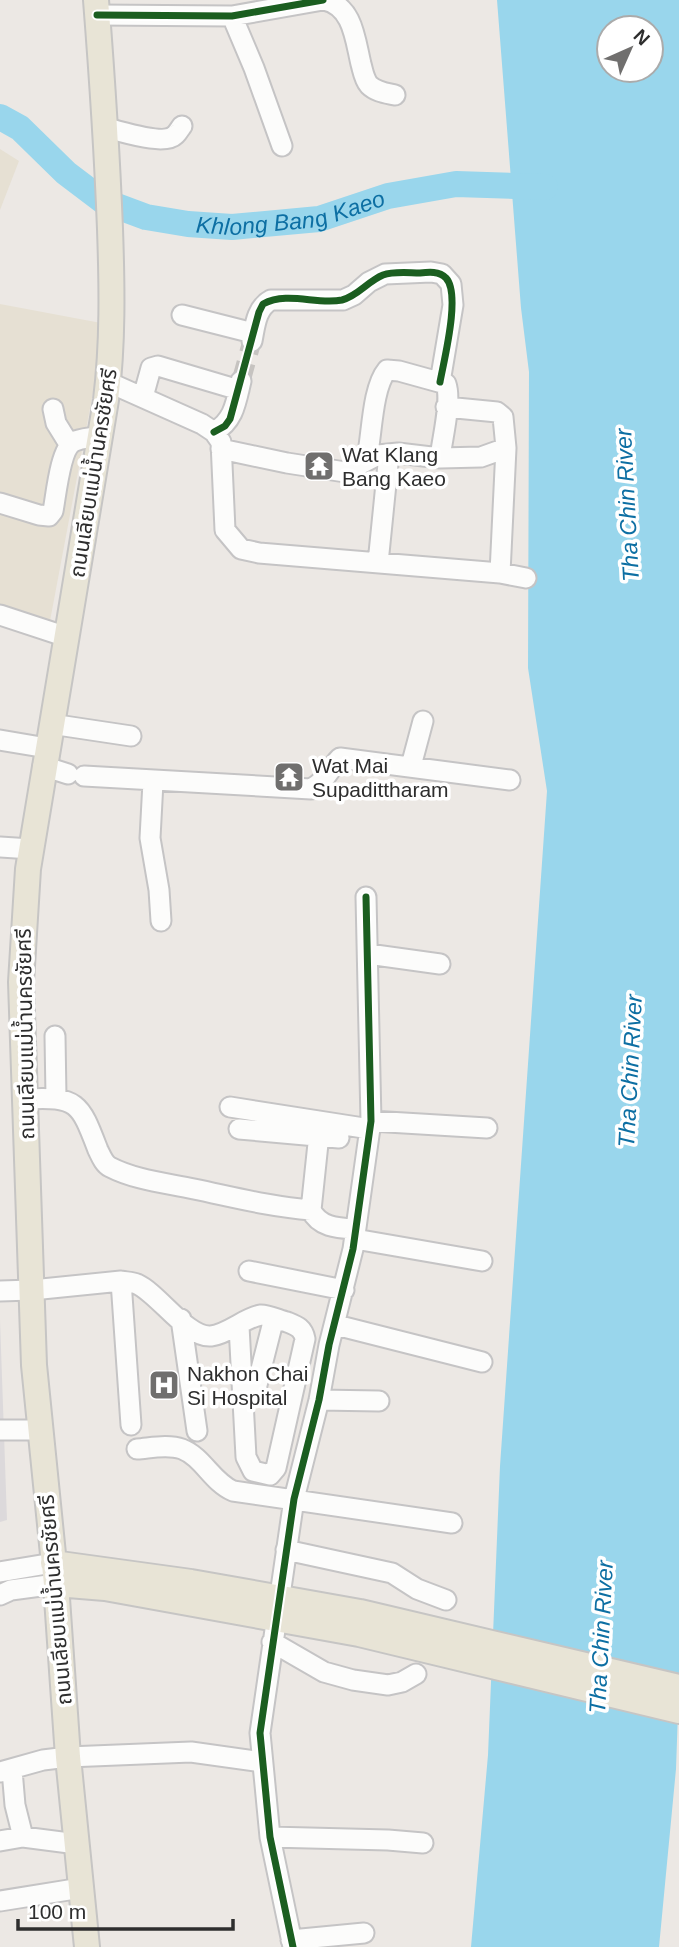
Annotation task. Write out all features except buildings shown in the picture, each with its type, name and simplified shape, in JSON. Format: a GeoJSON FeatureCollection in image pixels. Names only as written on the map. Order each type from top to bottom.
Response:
{"type":"FeatureCollection","features":[{"type":"Feature","properties":{"kind":"main road","name":"ถนนเลียบแม่น้ำนครชัยศรี"},"geometry":{"type":"LineString","coordinates":[[88,1947],[68,1757],[55,1573],[34,1365],[21,982],[31,849],[108,382],[112,322],[110,229],[107,139],[97,8]]}},
{"type":"Feature","properties":{"kind":"main road"},"geometry":{"type":"LineString","coordinates":[[55,1573],[105,1588],[275,1619],[360,1623],[679,1687]]}},
{"type":"Feature","properties":{"kind":"main road"},"geometry":{"type":"LineString","coordinates":[[360,1623],[679,1712]]}},
{"type":"Feature","properties":{"kind":"street"},"geometry":{"type":"LineString","coordinates":[[97,8],[232,16],[323,0],[335,2],[343,8],[350,20],[368,84],[377,91],[395,94]]}},
{"type":"Feature","properties":{"kind":"street"},"geometry":{"type":"LineString","coordinates":[[232,16],[282,146]]}},
{"type":"Feature","properties":{"kind":"street"},"geometry":{"type":"LineString","coordinates":[[107,139],[168,139],[176,135],[182,125]]}},
{"type":"Feature","properties":{"kind":"street"},"geometry":{"type":"LineString","coordinates":[[182,315],[253,337],[259,312],[263,304],[271,300],[343,300],[385,274],[442,274],[450,284],[453,305],[440,382]]}},
{"type":"Feature","properties":{"kind":"street"},"geometry":{"type":"LineString","coordinates":[[143,397],[151,368],[158,366],[240,386],[230,419],[218,440],[225,530],[241,549],[259,553],[500,573],[526,578]]}},
{"type":"Feature","properties":{"kind":"street"},"geometry":{"type":"LineString","coordinates":[[368,458],[377,393],[382,375],[387,370],[446,384],[440,458]]}},
{"type":"Feature","properties":{"kind":"street"},"geometry":{"type":"LineString","coordinates":[[108,382],[202,424],[218,440],[287,463],[345,471],[368,458],[389,454],[416,454],[440,458],[481,457],[506,448]]}},
{"type":"Feature","properties":{"kind":"street"},"geometry":{"type":"LineString","coordinates":[[446,407],[497,412],[503,416],[506,448],[500,573]]}},
{"type":"Feature","properties":{"kind":"street"},"geometry":{"type":"LineString","coordinates":[[53,409],[55,424],[69,444]]}},
{"type":"Feature","properties":{"kind":"street"},"geometry":{"type":"LineString","coordinates":[[0,503],[49,516],[53,511],[64,455],[69,444],[76,440],[100,436]]}},
{"type":"Feature","properties":{"kind":"street"},"geometry":{"type":"LineString","coordinates":[[379,563],[389,454]]}},
{"type":"Feature","properties":{"kind":"street"},"geometry":{"type":"LineString","coordinates":[[0,615],[67,637]]}},
{"type":"Feature","properties":{"kind":"street"},"geometry":{"type":"LineString","coordinates":[[411,766],[423,721]]}},
{"type":"Feature","properties":{"kind":"street"},"geometry":{"type":"LineString","coordinates":[[0,740],[47,746],[131,736]]}},
{"type":"Feature","properties":{"kind":"street"},"geometry":{"type":"LineString","coordinates":[[47,746],[76,775],[153,782],[312,789],[325,780],[340,758],[510,780]]}},
{"type":"Feature","properties":{"kind":"street"},"geometry":{"type":"LineString","coordinates":[[153,782],[150,838],[161,921]]}},
{"type":"Feature","properties":{"kind":"street"},"geometry":{"type":"LineString","coordinates":[[0,846],[31,849]]}},
{"type":"Feature","properties":{"kind":"street"},"geometry":{"type":"LineString","coordinates":[[364,1933],[292,1944],[270,1837],[262,1762],[261,1722],[294,1499],[344,1290],[355,1234],[369,1131],[366,897]]}},
{"type":"Feature","properties":{"kind":"street"},"geometry":{"type":"LineString","coordinates":[[368,954],[440,964]]}},
{"type":"Feature","properties":{"kind":"street"},"geometry":{"type":"LineString","coordinates":[[55,1036],[57,1097]]}},
{"type":"Feature","properties":{"kind":"street"},"geometry":{"type":"LineString","coordinates":[[25,1099],[57,1097],[71,1103],[87,1118],[107,1166],[131,1175],[278,1208],[311,1210]]}},
{"type":"Feature","properties":{"kind":"street"},"geometry":{"type":"LineString","coordinates":[[230,1107],[369,1131]]}},
{"type":"Feature","properties":{"kind":"street"},"geometry":{"type":"LineString","coordinates":[[239,1129],[319,1134],[487,1128]]}},
{"type":"Feature","properties":{"kind":"street"},"geometry":{"type":"LineString","coordinates":[[319,1134],[311,1210],[315,1218],[334,1228],[355,1234],[482,1261]]}},
{"type":"Feature","properties":{"kind":"street"},"geometry":{"type":"LineString","coordinates":[[249,1271],[344,1290]]}},
{"type":"Feature","properties":{"kind":"street"},"geometry":{"type":"LineString","coordinates":[[121,1281],[131,1425]]}},
{"type":"Feature","properties":{"kind":"street"},"geometry":{"type":"LineString","coordinates":[[0,1291],[121,1281],[141,1286],[194,1332],[210,1336],[264,1315],[297,1326],[303,1331],[304,1339],[276,1468],[270,1475],[258,1474],[249,1466],[244,1446],[239,1326]]}},
{"type":"Feature","properties":{"kind":"street"},"geometry":{"type":"LineString","coordinates":[[243,1405],[257,1385],[274,1318]]}},
{"type":"Feature","properties":{"kind":"street"},"geometry":{"type":"LineString","coordinates":[[181,1319],[197,1431]]}},
{"type":"Feature","properties":{"kind":"street"},"geometry":{"type":"LineString","coordinates":[[336,1325],[481,1362]]}},
{"type":"Feature","properties":{"kind":"street"},"geometry":{"type":"LineString","coordinates":[[319,1400],[379,1401]]}},
{"type":"Feature","properties":{"kind":"street"},"geometry":{"type":"LineString","coordinates":[[0,1430],[40,1430]]}},
{"type":"Feature","properties":{"kind":"street"},"geometry":{"type":"LineString","coordinates":[[137,1449],[181,1448],[190,1453],[215,1479],[233,1491],[452,1523]]}},
{"type":"Feature","properties":{"kind":"street"},"geometry":{"type":"LineString","coordinates":[[286,1550],[392,1573],[417,1589],[446,1600]]}},
{"type":"Feature","properties":{"kind":"street"},"geometry":{"type":"LineString","coordinates":[[0,1572],[55,1573]]}},
{"type":"Feature","properties":{"kind":"street"},"geometry":{"type":"LineString","coordinates":[[0,1595],[55,1573]]}},
{"type":"Feature","properties":{"kind":"street"},"geometry":{"type":"LineString","coordinates":[[275,1619],[324,1672],[388,1685],[402,1682],[416,1674]]}},
{"type":"Feature","properties":{"kind":"street"},"geometry":{"type":"LineString","coordinates":[[23,1837],[6,1771],[43,1760],[68,1757],[191,1752],[262,1762]]}},
{"type":"Feature","properties":{"kind":"street"},"geometry":{"type":"LineString","coordinates":[[0,1841],[23,1837],[77,1844]]}},
{"type":"Feature","properties":{"kind":"street"},"geometry":{"type":"LineString","coordinates":[[270,1837],[423,1843]]}},
{"type":"Feature","properties":{"kind":"street"},"geometry":{"type":"LineString","coordinates":[[0,1901],[81,1888]]}},
{"type":"Feature","properties":{"kind":"shaded area"},"geometry":{"type":"Polygon","coordinates":[[[0,149],[19,161],[0,210],[0,149]]]}},
{"type":"Feature","properties":{"kind":"shaded area"},"geometry":{"type":"Polygon","coordinates":[[[0,304],[101,323],[97,371],[50,621],[0,605],[0,304]]]}},
{"type":"Feature","properties":{"kind":"shaded area"},"geometry":{"type":"Polygon","coordinates":[[[0,1320],[7,1520],[0,1522],[0,1320]]]}},
{"type":"Feature","properties":{"kind":"water","name":"Tha Chin River"},"geometry":{"type":"Polygon","coordinates":[[[497,0],[679,0],[679,1683],[676,1769],[659,1947],[471,1947],[488,1755],[500,1466],[547,791],[528,668],[529,372],[521,308],[497,0]]]}},
{"type":"Feature","properties":{"kind":"waterway","name":"Khlong Bang Kaeo"},"geometry":{"type":"LineString","coordinates":[[0,117],[20,128],[66,173],[103,201],[146,217],[188,224],[232,227],[319,219],[388,196],[456,184],[545,187]]}},
{"type":"Feature","properties":{"kind":"tunnel"},"geometry":{"type":"LineString","coordinates":[[241,381],[252,341]]}},
{"type":"Feature","properties":{"kind":"cycle path"},"geometry":{"type":"LineString","coordinates":[[97,15],[232,16],[323,0]]}},
{"type":"Feature","properties":{"kind":"cycle path"},"geometry":{"type":"LineString","coordinates":[[214,432],[225,426],[230,419],[263,304],[292,298],[342,300],[387,274],[437,273],[446,278],[450,286],[452,312],[440,382]]}},
{"type":"Feature","properties":{"kind":"cycle path"},"geometry":{"type":"LineString","coordinates":[[293,1947],[270,1837],[260,1733],[294,1499],[353,1249],[371,1121],[366,897]]}},
{"type":"Feature","properties":{"kind":"place","name":"Wat Klang Bang Kaeo"},"geometry":{"type":"Point","coordinates":[319,466]}},
{"type":"Feature","properties":{"kind":"place","name":"Wat Mai Supadittharam"},"geometry":{"type":"Point","coordinates":[289,777]}},
{"type":"Feature","properties":{"kind":"place","name":"Nakhon Chai Si Hospital"},"geometry":{"type":"Point","coordinates":[164,1385]}}]}
